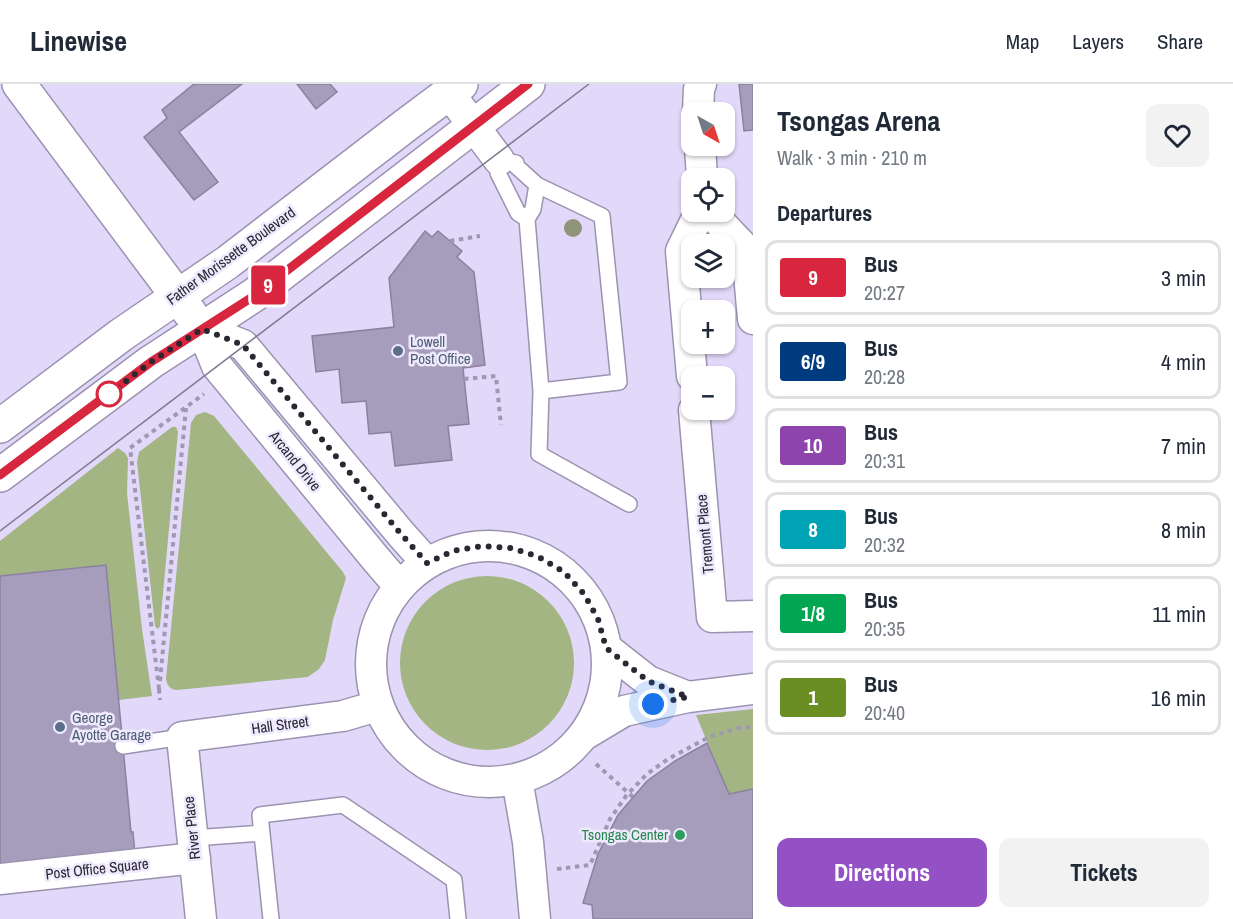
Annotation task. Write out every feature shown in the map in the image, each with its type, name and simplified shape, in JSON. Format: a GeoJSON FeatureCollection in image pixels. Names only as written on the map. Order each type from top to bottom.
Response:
{"type":"FeatureCollection","features":[{"type":"Feature","properties":{"kind":"main road","name":"Arcand Drive"},"geometry":{"type":"LineString","coordinates":[[19,84],[202,329]]}},
{"type":"Feature","properties":{"kind":"main road"},"geometry":{"type":"LineString","coordinates":[[0,475],[151,362],[254,296],[528,84]]}},
{"type":"Feature","properties":{"kind":"main road","name":"Father Morissette Boulevard"},"geometry":{"type":"LineString","coordinates":[[0,426],[112,342],[228,262],[455,88]]}},
{"type":"Feature","properties":{"kind":"street"},"geometry":{"type":"LineString","coordinates":[[455,88],[475,126],[500,160]]}},
{"type":"Feature","properties":{"kind":"street"},"geometry":{"type":"LineString","coordinates":[[691,366],[681,251],[695,222]]}},
{"type":"Feature","properties":{"kind":"street"},"geometry":{"type":"LineString","coordinates":[[719,222],[747,251],[753,319]]}},
{"type":"Feature","properties":{"kind":"street"},"geometry":{"type":"LineString","coordinates":[[202,329],[243,345],[427,563]]}},
{"type":"Feature","properties":{"kind":"street","name":"Arcand Drive"},"geometry":{"type":"LineString","coordinates":[[202,329],[217,366],[399,586]]}},
{"type":"Feature","properties":{"kind":"street","name":"Tremont Place"},"geometry":{"type":"LineString","coordinates":[[695,420],[712,617],[753,616]]}},
{"type":"Feature","properties":{"kind":"street"},"geometry":{"type":"LineString","coordinates":[[582,736],[596,712],[605,685],[606,648],[598,619],[584,594],[564,572],[539,557],[511,548],[482,546],[453,551],[427,563],[399,586],[378,623],[370,664],[377,706],[394,736],[418,760],[449,776],[482,783],[517,779],[553,763],[582,736],[624,711],[688,697],[753,688]]}},
{"type":"Feature","properties":{"kind":"street"},"geometry":{"type":"LineString","coordinates":[[606,648],[648,681],[688,697]]}},
{"type":"Feature","properties":{"kind":"street","name":"Hall Street"},"geometry":{"type":"LineString","coordinates":[[182,737],[343,716],[377,706]]}},
{"type":"Feature","properties":{"kind":"street","name":"River Place"},"geometry":{"type":"LineString","coordinates":[[182,737],[201,919]]}},
{"type":"Feature","properties":{"kind":"street"},"geometry":{"type":"LineString","coordinates":[[517,779],[528,842],[535,919]]}},
{"type":"Feature","properties":{"kind":"street","name":"Post Office Square"},"geometry":{"type":"LineString","coordinates":[[0,879],[194,848]]}},
{"type":"Feature","properties":{"kind":"lane"},"geometry":{"type":"LineString","coordinates":[[527,219],[518,213],[498,173],[500,160],[516,163],[516,166],[537,185],[602,216],[619,382],[541,391]]}},
{"type":"Feature","properties":{"kind":"lane"},"geometry":{"type":"LineString","coordinates":[[537,185],[533,209],[527,219],[541,391],[539,454],[628,504]]}},
{"type":"Feature","properties":{"kind":"lane"},"geometry":{"type":"LineString","coordinates":[[123,746],[182,737]]}},
{"type":"Feature","properties":{"kind":"lane"},"geometry":{"type":"LineString","coordinates":[[271,919],[260,815],[344,805],[454,880],[458,919]]}},
{"type":"Feature","properties":{"kind":"lane"},"geometry":{"type":"LineString","coordinates":[[194,848],[262,833]]}},
{"type":"Feature","properties":{"kind":"path"},"geometry":{"type":"LineString","coordinates":[[450,241],[480,236]]}},
{"type":"Feature","properties":{"kind":"path"},"geometry":{"type":"LineString","coordinates":[[464,379],[496,376],[501,425]]}},
{"type":"Feature","properties":{"kind":"path"},"geometry":{"type":"LineString","coordinates":[[160,700],[130,448],[208,390]]}},
{"type":"Feature","properties":{"kind":"path"},"geometry":{"type":"LineString","coordinates":[[159,690],[186,407]]}},
{"type":"Feature","properties":{"kind":"path"},"geometry":{"type":"LineString","coordinates":[[551,870],[590,865],[610,819],[628,793],[647,774],[709,737],[738,728],[753,727]]}},
{"type":"Feature","properties":{"kind":"path"},"geometry":{"type":"LineString","coordinates":[[596,764],[633,797]]}},
{"type":"Feature","properties":{"kind":"green space"},"geometry":{"type":"Polygon","coordinates":[[[205,412],[214,416],[346,578],[333,620],[325,660],[319,669],[308,677],[177,690],[167,684],[191,423],[196,415],[205,412]]]}},
{"type":"Feature","properties":{"kind":"green space"},"geometry":{"type":"Polygon","coordinates":[[[172,427],[176,427],[178,432],[158,629],[155,626],[137,462],[139,452],[172,427]]]}},
{"type":"Feature","properties":{"kind":"green space"},"geometry":{"type":"Polygon","coordinates":[[[118,448],[128,458],[127,493],[152,696],[119,700],[106,565],[0,576],[0,541],[118,448]]]}},
{"type":"Feature","properties":{"kind":"green space"},"geometry":{"type":"Polygon","coordinates":[[[487,576],[504,577],[520,582],[549,601],[568,630],[573,646],[573,680],[568,696],[549,725],[520,744],[504,749],[487,750],[470,749],[454,744],[425,725],[406,696],[401,680],[400,663],[401,646],[406,630],[425,601],[454,582],[470,577],[487,576]]]}},
{"type":"Feature","properties":{"kind":"green space"},"geometry":{"type":"Polygon","coordinates":[[[753,709],[753,789],[729,794],[696,715],[753,709]]]}},
{"type":"Feature","properties":{"kind":"building"},"geometry":{"type":"Polygon","coordinates":[[[194,84],[242,84],[179,132],[218,182],[194,200],[144,137],[167,118],[162,110],[194,84]]]}},
{"type":"Feature","properties":{"kind":"building"},"geometry":{"type":"Polygon","coordinates":[[[297,84],[330,84],[337,92],[316,109],[297,84]]]}},
{"type":"Feature","properties":{"kind":"building"},"geometry":{"type":"Polygon","coordinates":[[[739,84],[753,84],[753,130],[744,131],[739,84]]]}},
{"type":"Feature","properties":{"kind":"building","name":"Lowell Post Office"},"geometry":{"type":"Polygon","coordinates":[[[425,231],[432,237],[438,231],[462,251],[457,257],[474,272],[485,365],[463,368],[469,424],[448,426],[452,460],[395,466],[391,432],[369,434],[366,401],[342,403],[339,369],[316,372],[312,336],[394,327],[389,278],[425,231]]]}},
{"type":"Feature","properties":{"kind":"building","name":"George Ayotte Garage"},"geometry":{"type":"Polygon","coordinates":[[[106,565],[135,855],[0,868],[0,576],[106,565]]]}},
{"type":"Feature","properties":{"kind":"building","name":"Tsongas Center"},"geometry":{"type":"Polygon","coordinates":[[[707,743],[729,794],[753,789],[753,919],[593,919],[592,905],[583,903],[598,854],[618,815],[647,781],[675,761],[707,743]]]}},
{"type":"Feature","properties":{"kind":"tram line"},"geometry":{"type":"LineString","coordinates":[[0,531],[589,84]]}},
{"type":"Feature","properties":{"kind":"bus line","name":"9"},"geometry":{"type":"LineString","coordinates":[[0,475],[151,362],[254,296],[528,84]]}},
{"type":"Feature","properties":{"kind":"place","name":"Lowell Post Office"},"geometry":{"type":"Point","coordinates":[398,351]}},
{"type":"Feature","properties":{"kind":"place","name":"George Ayotte Garage"},"geometry":{"type":"Point","coordinates":[60,727]}},
{"type":"Feature","properties":{"kind":"place","name":"Tsongas Center"},"geometry":{"type":"Point","coordinates":[680,835]}},
{"type":"Feature","properties":{"kind":"route"},"geometry":{"type":"LineString","coordinates":[[109,394],[151,362],[202,329],[243,345],[427,563],[453,551],[482,546],[511,548],[539,557],[564,572],[584,594],[598,619],[606,648],[648,681],[688,697],[653,704]]}}]}
